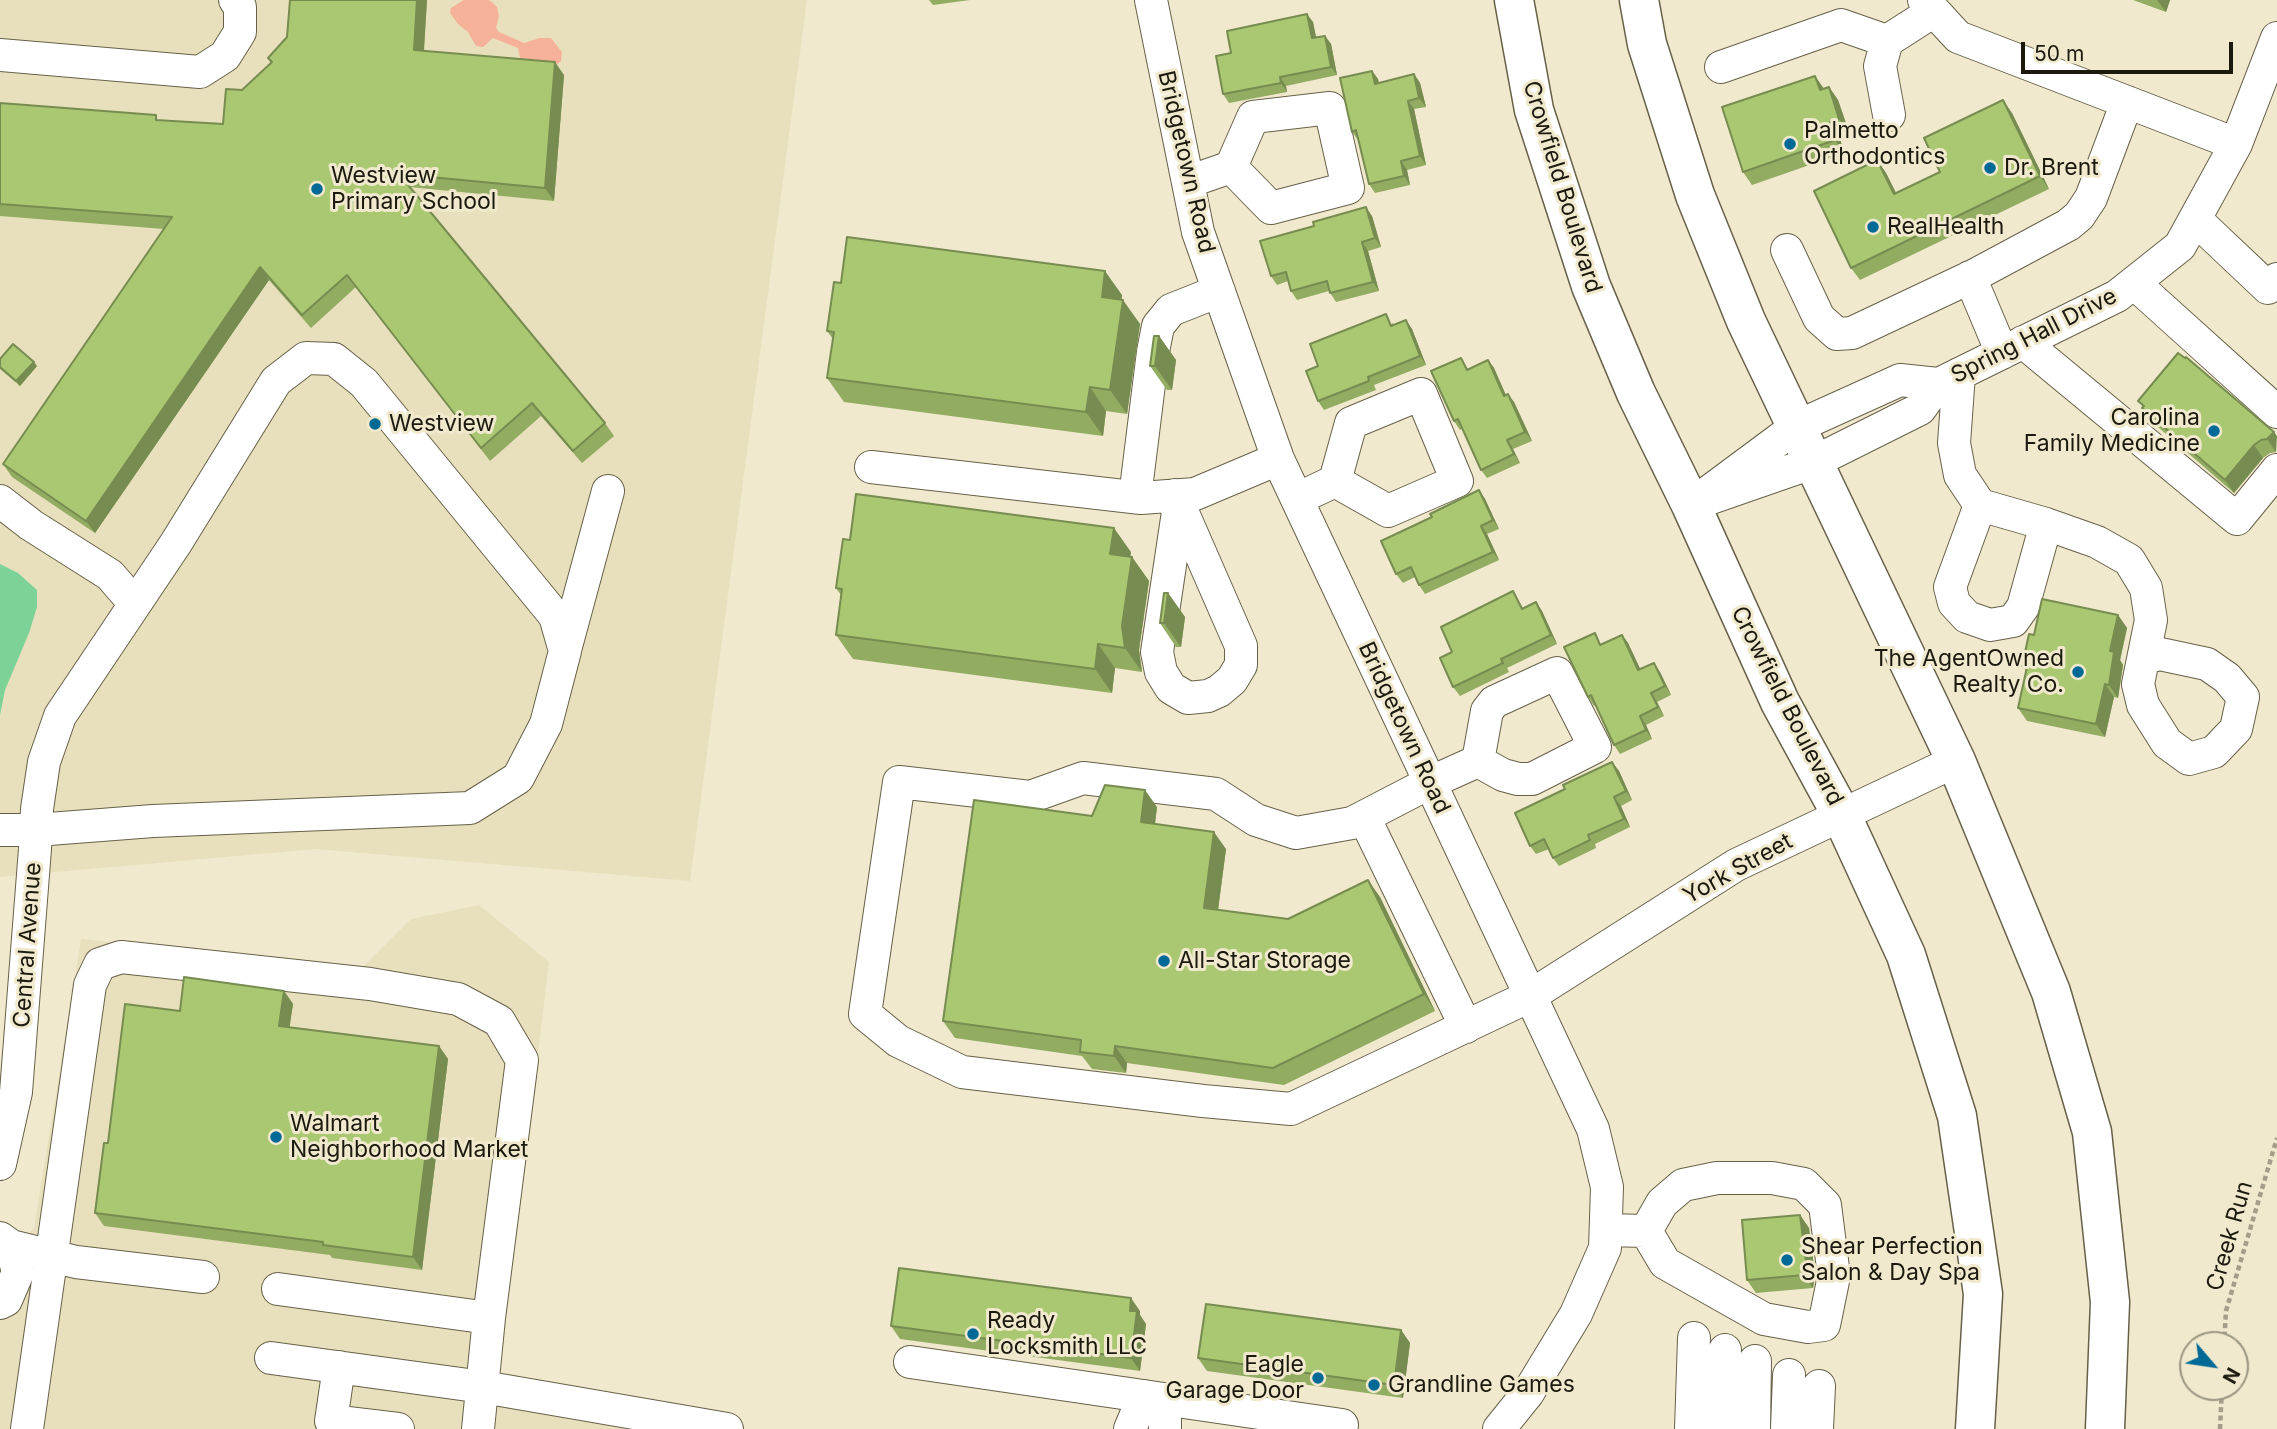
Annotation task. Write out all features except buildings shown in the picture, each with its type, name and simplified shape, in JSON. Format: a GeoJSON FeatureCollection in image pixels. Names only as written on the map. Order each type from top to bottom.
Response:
{"type":"FeatureCollection","features":[{"type":"Feature","properties":{"kind":"main road","name":"Crowfield Boulevard"},"geometry":{"type":"LineString","coordinates":[[1514,0],[1534,110],[1591,286],[1636,393],[1691,505],[1780,702],[1841,814],[1906,955],[1957,1116],[1983,1294],[1975,1429]]}},
{"type":"Feature","properties":{"kind":"main road"},"geometry":{"type":"LineString","coordinates":[[1639,0],[1647,44],[1695,195],[1746,321],[1956,761],[2051,992],[2092,1132],[2110,1302],[2105,1429]]}},
{"type":"Feature","properties":{"kind":"street"},"geometry":{"type":"LineString","coordinates":[[0,55],[200,72],[225,56],[240,32],[240,7],[235,0]]}},
{"type":"Feature","properties":{"kind":"street","name":"Bridgetown Road"},"geometry":{"type":"LineString","coordinates":[[1151,0],[1198,232],[1278,459],[1593,1129],[1608,1187],[1605,1248],[1576,1314],[1528,1393],[1499,1429]]}},
{"type":"Feature","properties":{"kind":"street"},"geometry":{"type":"LineString","coordinates":[[1889,115],[1880,66],[1887,41],[1929,5],[1958,37],[2236,144]]}},
{"type":"Feature","properties":{"kind":"street"},"geometry":{"type":"LineString","coordinates":[[1721,67],[1841,25],[1887,41]]}},
{"type":"Feature","properties":{"kind":"street","name":"Spring Hall Drive"},"geometry":{"type":"LineString","coordinates":[[1691,505],[1812,463],[1920,410],[1949,379],[2117,296],[2134,283],[2179,246],[2236,144],[2277,38]]}},
{"type":"Feature","properties":{"kind":"street"},"geometry":{"type":"LineString","coordinates":[[1787,250],[1819,318],[1838,334],[1852,333],[1970,277],[2079,216],[2091,198],[2127,103]]}},
{"type":"Feature","properties":{"kind":"street"},"geometry":{"type":"LineString","coordinates":[[1188,182],[1231,167]]}},
{"type":"Feature","properties":{"kind":"street"},"geometry":{"type":"LineString","coordinates":[[2194,219],[2268,288],[2277,279]]}},
{"type":"Feature","properties":{"kind":"street"},"geometry":{"type":"LineString","coordinates":[[1970,277],[2012,347],[2237,519],[2277,470]]}},
{"type":"Feature","properties":{"kind":"street"},"geometry":{"type":"LineString","coordinates":[[2134,283],[2277,412]]}},
{"type":"Feature","properties":{"kind":"street"},"geometry":{"type":"LineString","coordinates":[[1135,497],[1158,326],[1171,310],[1219,291]]}},
{"type":"Feature","properties":{"kind":"street","name":"Central Avenue"},"geometry":{"type":"LineString","coordinates":[[0,1164],[16,1092],[35,840],[44,762],[61,716],[176,543],[276,381],[306,358],[334,359],[363,383],[555,616],[565,651]]}},
{"type":"Feature","properties":{"kind":"street"},"geometry":{"type":"LineString","coordinates":[[1949,379],[1954,443],[1960,475],[1980,505],[2097,542],[2129,560],[2146,588],[2151,620],[2144,658]]}},
{"type":"Feature","properties":{"kind":"street","name":"Spring Hall Drive"},"geometry":{"type":"LineString","coordinates":[[1691,505],[1796,427],[1900,380],[1949,379]]}},
{"type":"Feature","properties":{"kind":"street"},"geometry":{"type":"LineString","coordinates":[[871,467],[1177,500],[1278,459]]}},
{"type":"Feature","properties":{"kind":"street"},"geometry":{"type":"LineString","coordinates":[[1297,499],[1335,481]]}},
{"type":"Feature","properties":{"kind":"street"},"geometry":{"type":"LineString","coordinates":[[0,830],[35,840],[153,821],[470,808],[518,778],[546,724],[608,491]]}},
{"type":"Feature","properties":{"kind":"street"},"geometry":{"type":"LineString","coordinates":[[1177,500],[1241,646],[1241,666],[1232,680],[1208,696],[1188,698],[1171,688],[1161,672],[1157,652],[1177,500]]}},
{"type":"Feature","properties":{"kind":"street"},"geometry":{"type":"LineString","coordinates":[[0,501],[30,525],[110,575],[135,604]]}},
{"type":"Feature","properties":{"kind":"street"},"geometry":{"type":"LineString","coordinates":[[1980,505],[1950,587],[1954,603],[1967,618],[1990,625],[2013,621],[2023,607],[2046,524]]}},
{"type":"Feature","properties":{"kind":"street"},"geometry":{"type":"LineString","coordinates":[[1466,1027],[1364,817],[1478,761]]}},
{"type":"Feature","properties":{"kind":"street","name":"York Street"},"geometry":{"type":"LineString","coordinates":[[1364,817],[1352,823],[1296,833],[1256,820],[1216,794],[1083,778],[1030,797],[899,782],[865,1014],[898,1041],[962,1072],[1291,1109],[1530,996],[1736,865],[1956,761]]}},
{"type":"Feature","properties":{"kind":"street"},"geometry":{"type":"LineString","coordinates":[[27,1429],[90,985],[100,964],[121,957],[370,984],[458,999],[499,1021],[522,1060],[489,1318],[478,1429]]}},
{"type":"Feature","properties":{"kind":"street"},"geometry":{"type":"LineString","coordinates":[[1717,1178],[1772,1178],[1804,1184],[1825,1205],[1833,1276],[1824,1325],[1808,1327],[1764,1319],[1665,1263],[1646,1231],[1662,1203],[1683,1185],[1717,1178]]}},
{"type":"Feature","properties":{"kind":"street"},"geometry":{"type":"LineString","coordinates":[[1606,1230],[1646,1231]]}},
{"type":"Feature","properties":{"kind":"street"},"geometry":{"type":"LineString","coordinates":[[5,1242],[75,1262],[203,1277]]}},
{"type":"Feature","properties":{"kind":"street"},"geometry":{"type":"LineString","coordinates":[[0,1303],[6,1300],[18,1272],[5,1242]]}},
{"type":"Feature","properties":{"kind":"street"},"geometry":{"type":"LineString","coordinates":[[278,1289],[489,1318]]}},
{"type":"Feature","properties":{"kind":"street"},"geometry":{"type":"LineString","coordinates":[[271,1358],[483,1387],[571,1416],[727,1429]]}},
{"type":"Feature","properties":{"kind":"street"},"geometry":{"type":"LineString","coordinates":[[910,1362],[1158,1408],[1342,1425]]}},
{"type":"Feature","properties":{"kind":"street"},"geometry":{"type":"LineString","coordinates":[[1691,1429],[1756,1362]]}},
{"type":"Feature","properties":{"kind":"street"},"geometry":{"type":"LineString","coordinates":[[1707,1429],[1756,1362]]}},
{"type":"Feature","properties":{"kind":"street"},"geometry":{"type":"LineString","coordinates":[[1723,1429],[1756,1362]]}},
{"type":"Feature","properties":{"kind":"street"},"geometry":{"type":"LineString","coordinates":[[1737,1429],[1756,1362]]}},
{"type":"Feature","properties":{"kind":"street"},"geometry":{"type":"LineString","coordinates":[[1754,1429],[1756,1362]]}},
{"type":"Feature","properties":{"kind":"street"},"geometry":{"type":"LineString","coordinates":[[1756,1362],[1770,1429]]}},
{"type":"Feature","properties":{"kind":"street"},"geometry":{"type":"LineString","coordinates":[[1756,1362],[1787,1429]]}},
{"type":"Feature","properties":{"kind":"street"},"geometry":{"type":"LineString","coordinates":[[1756,1362],[1803,1429]]}},
{"type":"Feature","properties":{"kind":"street"},"geometry":{"type":"LineString","coordinates":[[1756,1362],[1817,1429]]}},
{"type":"Feature","properties":{"kind":"street"},"geometry":{"type":"LineString","coordinates":[[339,1367],[331,1425],[398,1429]]}},
{"type":"Feature","properties":{"kind":"street"},"geometry":{"type":"LineString","coordinates":[[1130,1429],[1158,1408]]}},
{"type":"Feature","properties":{"kind":"path","name":"Creek Run"},"geometry":{"type":"LineString","coordinates":[[2225,1331],[2226,1311],[2277,1138]]}},
{"type":"Feature","properties":{"kind":"path"},"geometry":{"type":"LineString","coordinates":[[2221,1429],[2222,1401]]}},
{"type":"Feature","properties":{"kind":"shaded area","name":"Westview"},"geometry":{"type":"Polygon","coordinates":[[[0,0],[807,0],[690,881],[316,849],[0,877],[0,0]]]}},
{"type":"Feature","properties":{"kind":"shaded area"},"geometry":{"type":"Polygon","coordinates":[[[464,0],[489,0],[497,7],[499,16],[496,28],[499,32],[524,43],[551,38],[562,52],[561,61],[554,67],[521,62],[518,48],[493,38],[483,47],[476,46],[468,32],[450,13],[451,8],[464,0]]]}},
{"type":"Feature","properties":{"kind":"shaded area"},"geometry":{"type":"Polygon","coordinates":[[[0,564],[18,573],[37,590],[37,607],[5,690],[0,715],[0,564]]]}},
{"type":"Feature","properties":{"kind":"shaded area"},"geometry":{"type":"Polygon","coordinates":[[[479,905],[549,962],[496,1404],[629,1429],[0,1429],[0,1263],[34,1228],[81,939],[361,969],[411,919],[479,905]]]}},
{"type":"Feature","properties":{"kind":"place","name":"Palmetto Orthodontics"},"geometry":{"type":"Point","coordinates":[1790,144]}},
{"type":"Feature","properties":{"kind":"place","name":"Dr. Brent"},"geometry":{"type":"Point","coordinates":[1990,168]}},
{"type":"Feature","properties":{"kind":"place","name":"Westview Primary School"},"geometry":{"type":"Point","coordinates":[317,189]}},
{"type":"Feature","properties":{"kind":"place","name":"RealHealth"},"geometry":{"type":"Point","coordinates":[1873,227]}},
{"type":"Feature","properties":{"kind":"place","name":"Westview"},"geometry":{"type":"Point","coordinates":[375,424]}},
{"type":"Feature","properties":{"kind":"place","name":"Carolina Family Medicine"},"geometry":{"type":"Point","coordinates":[2214,431]}},
{"type":"Feature","properties":{"kind":"place","name":"The AgentOwned Realty Co."},"geometry":{"type":"Point","coordinates":[2078,672]}},
{"type":"Feature","properties":{"kind":"place","name":"All-Star Storage"},"geometry":{"type":"Point","coordinates":[1164,961]}},
{"type":"Feature","properties":{"kind":"place","name":"Walmart Neighborhood Market"},"geometry":{"type":"Point","coordinates":[276,1137]}},
{"type":"Feature","properties":{"kind":"place","name":"Shear Perfection Salon & Day Spa"},"geometry":{"type":"Point","coordinates":[1787,1260]}},
{"type":"Feature","properties":{"kind":"place","name":"Ready Locksmith LLC"},"geometry":{"type":"Point","coordinates":[973,1334]}},
{"type":"Feature","properties":{"kind":"place","name":"Eagle Garage Door"},"geometry":{"type":"Point","coordinates":[1318,1378]}},
{"type":"Feature","properties":{"kind":"place","name":"Grandline Games"},"geometry":{"type":"Point","coordinates":[1374,1385]}}]}
